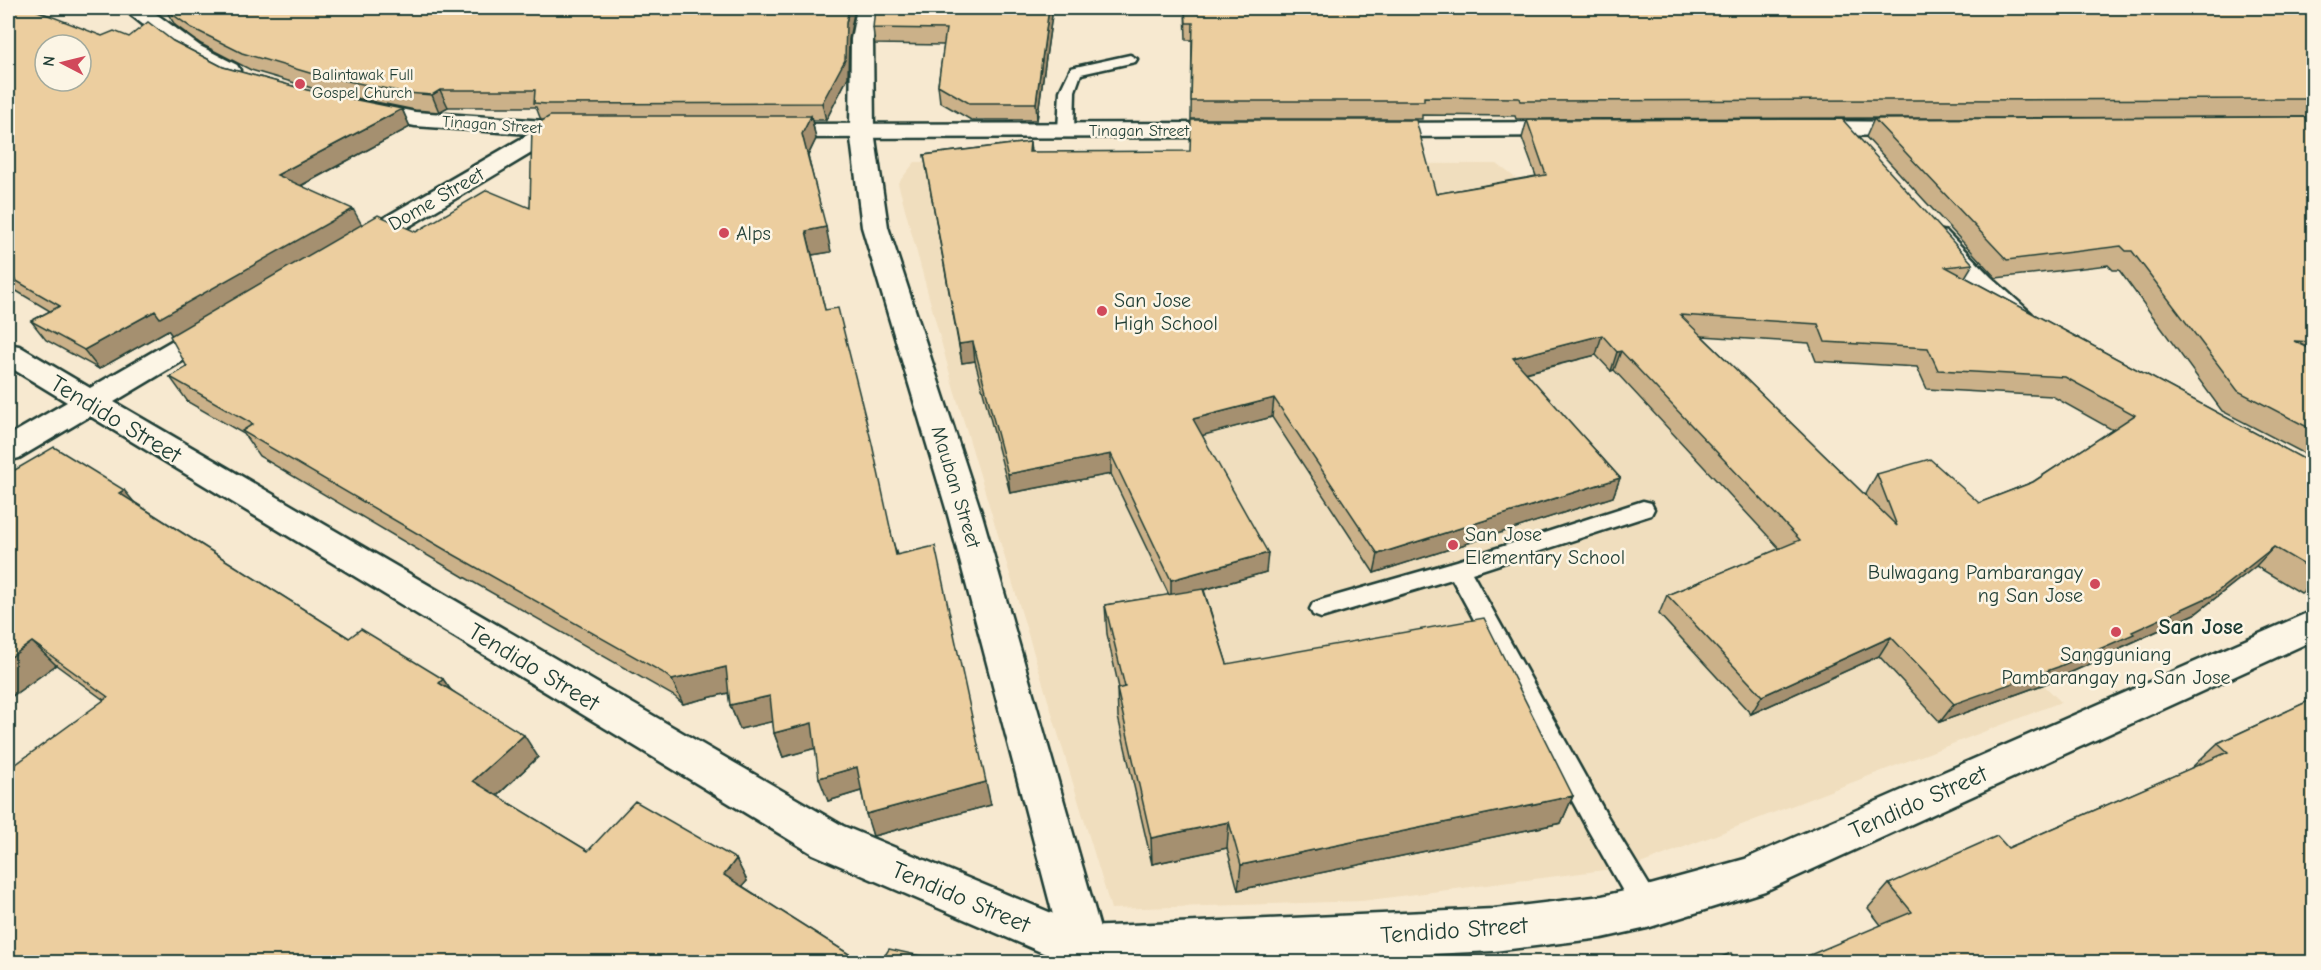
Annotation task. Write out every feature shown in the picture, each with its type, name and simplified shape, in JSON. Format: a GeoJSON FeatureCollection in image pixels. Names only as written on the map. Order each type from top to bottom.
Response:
{"type":"FeatureCollection","features":[{"type":"Feature","properties":{"kind":"street"},"geometry":{"type":"LineString","coordinates":[[138,8],[138,11],[192,51],[251,80]]}},
{"type":"Feature","properties":{"kind":"street","name":"Mauban Street"},"geometry":{"type":"LineString","coordinates":[[867,8],[862,39],[862,131],[875,227],[965,515],[1084,956]]}},
{"type":"Feature","properties":{"kind":"street","name":"Tinagan Street"},"geometry":{"type":"LineString","coordinates":[[339,104],[416,119],[553,130],[601,130]]}},
{"type":"Feature","properties":{"kind":"street"},"geometry":{"type":"LineString","coordinates":[[1842,128],[1865,155]]}},
{"type":"Feature","properties":{"kind":"street"},"geometry":{"type":"LineString","coordinates":[[1352,130],[1591,129]]}},
{"type":"Feature","properties":{"kind":"street"},"geometry":{"type":"LineString","coordinates":[[1782,129],[1938,129]]}},
{"type":"Feature","properties":{"kind":"street","name":"Dome Street"},"geometry":{"type":"LineString","coordinates":[[337,257],[553,130]]}},
{"type":"Feature","properties":{"kind":"street","name":"Tinagan Street"},"geometry":{"type":"LineString","coordinates":[[743,131],[1257,130]]}},
{"type":"Feature","properties":{"kind":"street"},"geometry":{"type":"LineString","coordinates":[[1920,217],[1981,283],[2022,320],[2046,333]]}},
{"type":"Feature","properties":{"kind":"street"},"geometry":{"type":"LineString","coordinates":[[8,450],[233,318]]}},
{"type":"Feature","properties":{"kind":"street","name":"Tendido Street"},"geometry":{"type":"LineString","coordinates":[[8,353],[828,840],[1084,956],[1494,930],[1602,917],[1647,907],[1750,877],[2313,624]]}},
{"type":"Feature","properties":{"kind":"lane"},"geometry":{"type":"LineString","coordinates":[[1066,131],[1066,107],[1072,75],[1076,70],[1130,59]]}},
{"type":"Feature","properties":{"kind":"lane"},"geometry":{"type":"LineString","coordinates":[[1321,609],[1458,569],[1643,509]]}},
{"type":"Feature","properties":{"kind":"lane"},"geometry":{"type":"LineString","coordinates":[[1458,569],[1597,822],[1647,907]]}},
{"type":"Feature","properties":{"kind":"shaded area","name":"San Jose Elementary School"},"geometry":{"type":"Polygon","coordinates":[[[915,162],[1497,164],[1590,234],[2061,702],[1635,866],[1362,901],[1111,909],[954,389],[898,183],[915,162]]]}},
{"type":"Feature","properties":{"kind":"building"},"geometry":{"type":"Polygon","coordinates":[[[8,8],[30,8],[102,36],[114,31],[129,37],[148,22],[173,41],[223,67],[307,90],[402,109],[277,175],[353,209],[160,318],[155,311],[84,350],[31,321],[60,306],[8,276],[8,8]]]}},
{"type":"Feature","properties":{"kind":"building"},"geometry":{"type":"Polygon","coordinates":[[[849,8],[846,23],[845,60],[822,103],[547,104],[534,103],[535,90],[440,90],[432,95],[407,93],[313,74],[242,53],[192,28],[165,9],[849,8]]]}},
{"type":"Feature","properties":{"kind":"building"},"geometry":{"type":"Polygon","coordinates":[[[875,8],[1049,8],[1036,103],[969,103],[938,85],[946,29],[873,28],[875,8]]]}},
{"type":"Feature","properties":{"kind":"building"},"geometry":{"type":"Polygon","coordinates":[[[1185,8],[2313,8],[2313,99],[1520,101],[1519,98],[1424,97],[1424,101],[1191,101],[1193,23],[1186,23],[1185,8]]]}},
{"type":"Feature","properties":{"kind":"building"},"geometry":{"type":"Polygon","coordinates":[[[550,116],[811,116],[802,134],[826,227],[806,231],[825,310],[838,308],[872,444],[896,555],[935,546],[986,782],[866,814],[857,767],[819,778],[812,723],[774,733],[770,696],[730,705],[726,667],[672,680],[662,672],[449,552],[242,431],[253,424],[170,377],[187,367],[170,336],[378,215],[416,232],[487,190],[530,208],[532,127],[550,116]]]}},
{"type":"Feature","properties":{"kind":"building"},"geometry":{"type":"Polygon","coordinates":[[[2313,117],[2313,342],[2294,341],[2313,350],[2313,430],[2238,391],[2132,251],[2126,251],[2121,246],[2007,260],[1874,119],[2313,117]]]}},
{"type":"Feature","properties":{"kind":"building"},"geometry":{"type":"Polygon","coordinates":[[[1842,119],[1973,264],[1946,267],[2313,464],[2313,570],[2274,547],[2213,595],[2132,632],[2134,634],[2058,667],[1954,704],[1891,637],[1762,696],[1667,595],[1800,540],[1621,351],[1617,352],[1602,335],[1513,358],[1620,478],[1378,554],[1274,398],[1193,419],[1268,553],[1171,580],[1111,454],[1008,474],[973,342],[959,344],[924,155],[1030,142],[1029,152],[1190,151],[1191,120],[1416,120],[1436,194],[1546,175],[1527,120],[1842,119]],[[1680,315],[1897,526],[1877,474],[1930,459],[1979,503],[2033,482],[2135,415],[2065,377],[1938,370],[1928,348],[1825,342],[1818,324],[1680,315]]]}},
{"type":"Feature","properties":{"kind":"building"},"geometry":{"type":"Polygon","coordinates":[[[54,447],[124,490],[119,493],[349,638],[361,629],[443,679],[439,683],[524,735],[473,781],[588,851],[635,801],[736,859],[724,875],[863,963],[8,963],[8,770],[108,697],[32,642],[8,659],[8,474],[54,447]]]}},
{"type":"Feature","properties":{"kind":"building"},"geometry":{"type":"Polygon","coordinates":[[[1203,589],[1227,664],[1484,618],[1573,796],[1241,865],[1229,822],[1151,838],[1117,689],[1125,687],[1105,605],[1203,589]]]}},
{"type":"Feature","properties":{"kind":"building"},"geometry":{"type":"Polygon","coordinates":[[[2313,699],[2313,963],[1791,963],[1912,912],[1889,884],[1997,836],[2008,848],[2228,752],[2218,743],[2313,699]]]}},
{"type":"Feature","properties":{"kind":"building"},"geometry":{"type":"Polygon","coordinates":[[[889,949],[952,963],[880,963],[889,949]]]}},
{"type":"Feature","properties":{"kind":"building"},"geometry":{"type":"Polygon","coordinates":[[[1731,953],[1737,963],[1707,963],[1731,953]]]}},
{"type":"Feature","properties":{"kind":"place","name":"Balintawak Full Gospel Church"},"geometry":{"type":"Point","coordinates":[300,84]}},
{"type":"Feature","properties":{"kind":"place","name":"Alps"},"geometry":{"type":"Point","coordinates":[724,233]}},
{"type":"Feature","properties":{"kind":"place","name":"San Jose High School"},"geometry":{"type":"Point","coordinates":[1102,311]}},
{"type":"Feature","properties":{"kind":"place","name":"San Jose Elementary School"},"geometry":{"type":"Point","coordinates":[1453,545]}},
{"type":"Feature","properties":{"kind":"place","name":"Bulwagang Pambarangay ng San Jose"},"geometry":{"type":"Point","coordinates":[2095,584]}},
{"type":"Feature","properties":{"kind":"place","name":"Sangguniang Pambarangay ng San Jose"},"geometry":{"type":"Point","coordinates":[2116,632]}},
{"type":"Feature","properties":{"kind":"district","name":"San Jose"},"geometry":{"type":"Point","coordinates":[2201,627]}}]}
